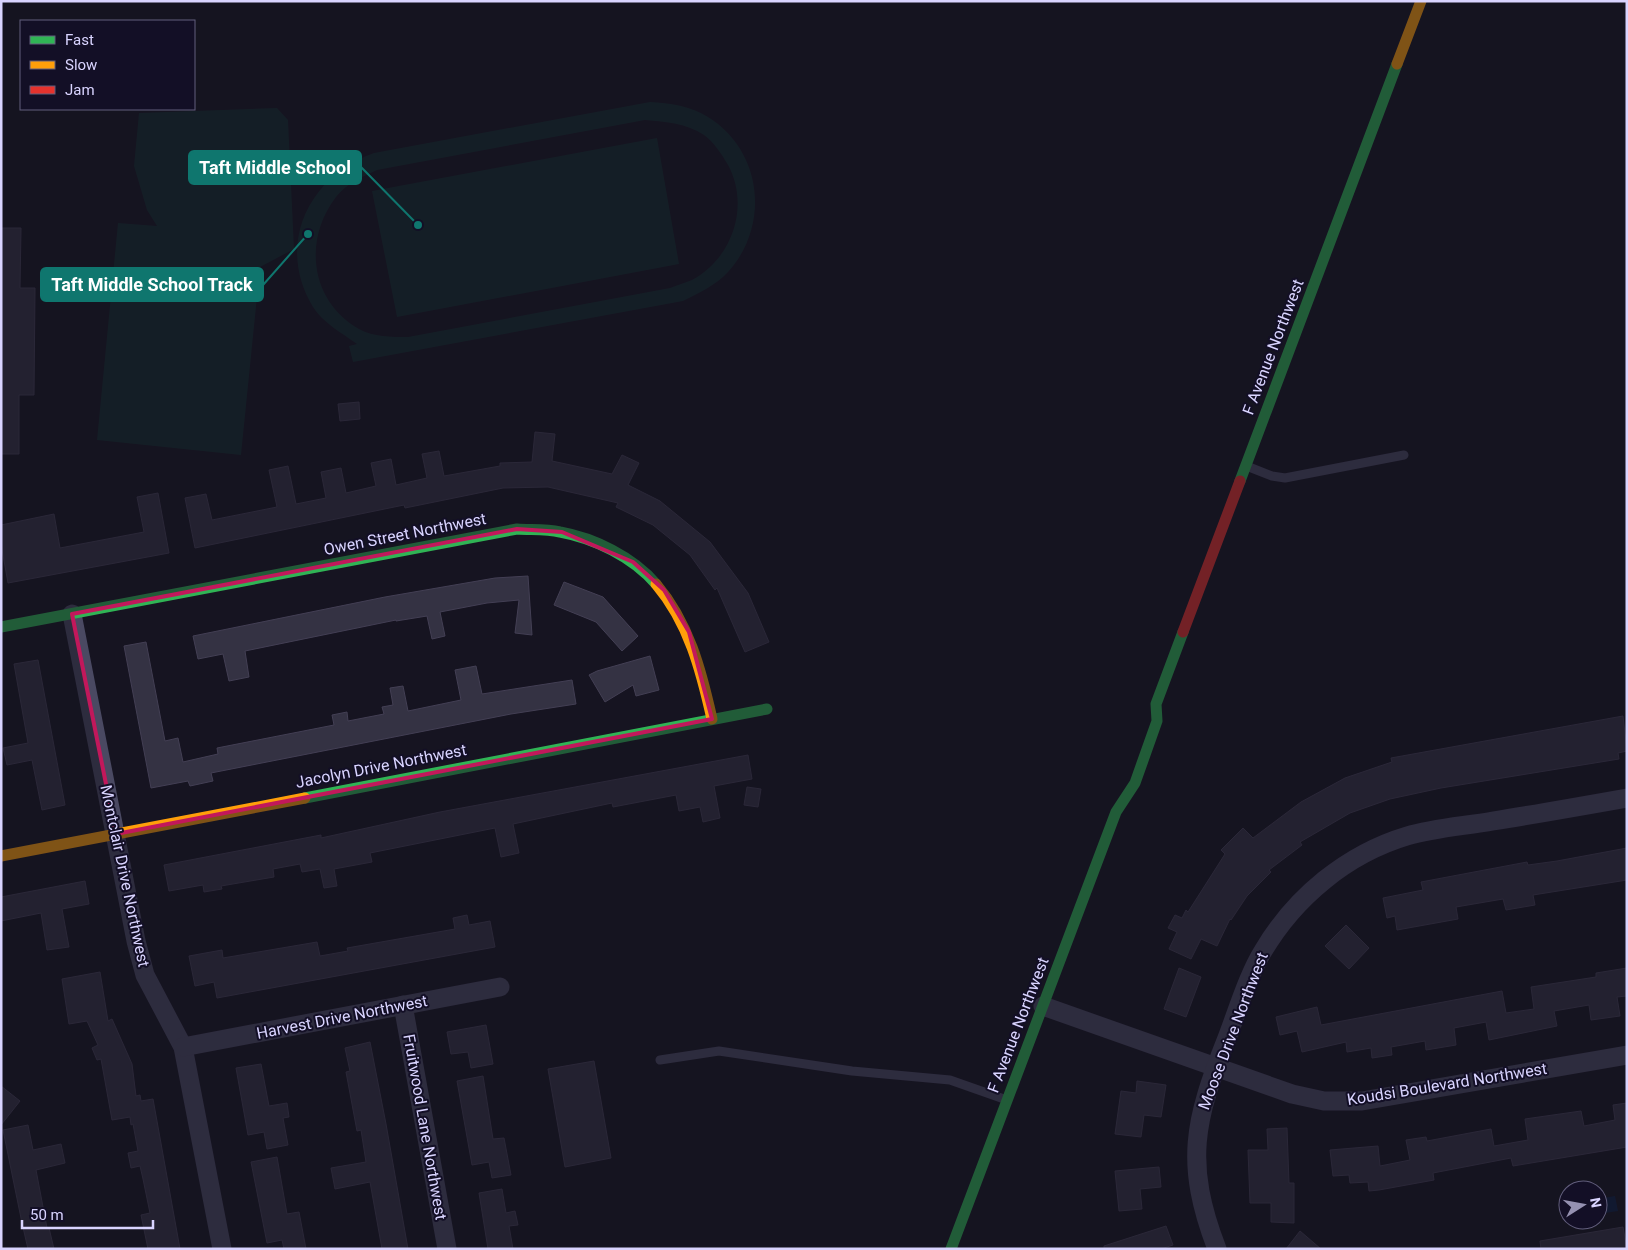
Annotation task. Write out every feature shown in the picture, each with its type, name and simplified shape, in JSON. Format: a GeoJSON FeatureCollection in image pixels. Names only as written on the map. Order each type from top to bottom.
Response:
{"type":"FeatureCollection","features":[{"type":"Feature","properties":{"kind":"street","name":"F Avenue Northwest"},"geometry":{"type":"LineString","coordinates":[[951,1249],[1116,812],[1135,783],[1157,721],[1156,704],[1421,1]]}},
{"type":"Feature","properties":{"kind":"street","name":"Owen Street Northwest"},"geometry":{"type":"LineString","coordinates":[[1,627],[517,529],[562,532],[599,544],[633,562],[664,590],[689,632],[702,671],[712,719]]}},
{"type":"Feature","properties":{"kind":"street","name":"Montclair Drive Northwest"},"geometry":{"type":"LineString","coordinates":[[72,614],[136,941],[145,975],[183,1047],[222,1249]]}},
{"type":"Feature","properties":{"kind":"street","name":"F Avenue Northwest"},"geometry":{"type":"LineString","coordinates":[[1144,715],[1156,704]]}},
{"type":"Feature","properties":{"kind":"street","name":"Jacolyn Drive Northwest"},"geometry":{"type":"LineString","coordinates":[[1,856],[767,709]]}},
{"type":"Feature","properties":{"kind":"street","name":"F Avenue Northwest"},"geometry":{"type":"LineString","coordinates":[[1116,812],[1119,789]]}},
{"type":"Feature","properties":{"kind":"street","name":"Moose Drive Northwest"},"geometry":{"type":"LineString","coordinates":[[1217,1249],[1198,1188],[1195,1151],[1201,1112],[1216,1066],[1262,952],[1282,923],[1306,896],[1339,868],[1370,850],[1408,836],[1627,798]]}},
{"type":"Feature","properties":{"kind":"street","name":"Harvest Drive Northwest"},"geometry":{"type":"LineString","coordinates":[[183,1047],[500,987]]}},
{"type":"Feature","properties":{"kind":"street","name":"Fruitwood Lane Northwest"},"geometry":{"type":"LineString","coordinates":[[403,1005],[447,1249]]}},
{"type":"Feature","properties":{"kind":"street","name":"Koudsi Boulevard Northwest"},"geometry":{"type":"LineString","coordinates":[[1043,1006],[1292,1094],[1324,1101],[1362,1101],[1627,1056]]}},
{"type":"Feature","properties":{"kind":"lane"},"geometry":{"type":"LineString","coordinates":[[1245,465],[1272,476],[1285,478],[1404,455]]}},
{"type":"Feature","properties":{"kind":"lane"},"geometry":{"type":"LineString","coordinates":[[660,1060],[719,1051],[852,1071],[950,1080],[1007,1100]]}},
{"type":"Feature","properties":{"kind":"highlighted area"},"geometry":{"type":"Polygon","coordinates":[[[517,529],[562,532],[633,562],[664,590],[689,632],[712,719],[116,834],[72,614],[517,529]]]}},
{"type":"Feature","properties":{"kind":"green space"},"geometry":{"type":"Polygon","coordinates":[[[650,102],[673,104],[695,110],[708,117],[726,132],[740,149],[750,169],[754,190],[755,212],[750,233],[741,254],[728,272],[713,285],[683,301],[353,362],[349,346],[357,344],[317,313],[302,283],[297,260],[298,237],[305,215],[316,195],[332,178],[351,164],[374,153],[650,102]],[[645,120],[377,170],[355,181],[336,197],[326,214],[319,232],[316,250],[317,269],[321,286],[330,303],[343,317],[365,332],[383,336],[408,337],[670,288],[692,280],[718,258],[734,229],[737,197],[734,181],[728,165],[711,141],[704,135],[690,128],[668,122],[645,120]]]}},
{"type":"Feature","properties":{"kind":"green space"},"geometry":{"type":"Polygon","coordinates":[[[277,108],[288,120],[294,249],[260,267],[241,455],[97,440],[118,223],[157,226],[147,210],[134,166],[139,113],[277,108]]]}},
{"type":"Feature","properties":{"kind":"green space"},"geometry":{"type":"Polygon","coordinates":[[[657,138],[679,264],[397,317],[372,191],[657,138]]]}},
{"type":"Feature","properties":{"kind":"water"},"geometry":{"type":"Polygon","coordinates":[[[1615,1196],[1618,1211],[1608,1212],[1608,1197],[1615,1196]]]}},
{"type":"Feature","properties":{"kind":"building"},"geometry":{"type":"Polygon","coordinates":[[[1,228],[21,228],[20,288],[35,288],[34,395],[19,395],[19,454],[1,454],[1,228]]]}},
{"type":"Feature","properties":{"kind":"building"},"geometry":{"type":"Polygon","coordinates":[[[359,402],[360,419],[340,421],[338,404],[359,402]]]}},
{"type":"Feature","properties":{"kind":"building"},"geometry":{"type":"Polygon","coordinates":[[[535,432],[555,434],[552,461],[612,474],[622,455],[639,463],[628,485],[660,501],[710,542],[748,593],[769,642],[745,652],[717,588],[715,590],[690,555],[653,525],[616,507],[618,503],[548,487],[503,488],[405,508],[404,505],[195,548],[185,498],[206,494],[212,520],[277,507],[269,470],[288,466],[296,504],[326,498],[321,472],[341,468],[346,493],[376,486],[371,463],[391,459],[396,485],[427,478],[422,454],[439,451],[444,476],[500,466],[500,463],[532,462],[535,432]]]}},
{"type":"Feature","properties":{"kind":"building"},"geometry":{"type":"Polygon","coordinates":[[[158,493],[169,553],[8,583],[1,544],[1,525],[54,514],[60,548],[144,532],[137,497],[158,493]]]}},
{"type":"Feature","properties":{"kind":"building"},"geometry":{"type":"Polygon","coordinates":[[[528,576],[532,635],[515,633],[519,600],[487,603],[440,612],[445,636],[432,639],[427,616],[396,620],[245,651],[249,677],[229,681],[223,654],[198,659],[193,636],[385,597],[495,578],[528,576]]]}},
{"type":"Feature","properties":{"kind":"building"},"geometry":{"type":"Polygon","coordinates":[[[564,582],[603,597],[638,636],[622,651],[596,622],[554,605],[564,582]]]}},
{"type":"Feature","properties":{"kind":"building"},"geometry":{"type":"Polygon","coordinates":[[[146,642],[165,741],[178,738],[183,762],[218,754],[217,748],[334,725],[332,715],[347,712],[348,721],[384,714],[382,707],[393,705],[390,688],[403,686],[408,711],[461,700],[455,670],[476,666],[482,694],[572,680],[576,704],[511,714],[211,773],[213,781],[190,786],[188,781],[151,788],[124,646],[146,642]]]}},
{"type":"Feature","properties":{"kind":"building"},"geometry":{"type":"Polygon","coordinates":[[[650,656],[659,690],[636,696],[633,685],[605,702],[589,675],[650,656]]]}},
{"type":"Feature","properties":{"kind":"building"},"geometry":{"type":"Polygon","coordinates":[[[38,660],[65,805],[42,810],[32,760],[7,765],[3,748],[28,743],[14,664],[38,660]]]}},
{"type":"Feature","properties":{"kind":"building"},"geometry":{"type":"Polygon","coordinates":[[[1623,716],[1627,751],[1618,753],[1619,759],[1441,788],[1390,799],[1350,813],[1300,842],[1302,845],[1269,870],[1271,872],[1247,896],[1230,919],[1217,946],[1201,939],[1191,959],[1169,949],[1177,932],[1168,928],[1175,915],[1182,918],[1186,910],[1188,912],[1225,854],[1221,850],[1243,828],[1253,838],[1301,802],[1345,778],[1392,762],[1391,758],[1623,716]]]}},
{"type":"Feature","properties":{"kind":"building"},"geometry":{"type":"Polygon","coordinates":[[[748,755],[752,779],[714,786],[720,818],[703,822],[700,807],[679,811],[676,795],[613,807],[612,803],[513,824],[519,853],[501,857],[495,828],[370,853],[372,862],[334,869],[337,886],[324,888],[320,869],[302,872],[300,864],[273,869],[274,877],[221,886],[222,889],[204,892],[203,885],[169,891],[164,865],[321,835],[321,838],[440,812],[748,755]]]}},
{"type":"Feature","properties":{"kind":"building"},"geometry":{"type":"Polygon","coordinates":[[[747,787],[761,789],[758,807],[744,805],[747,787]]]}},
{"type":"Feature","properties":{"kind":"building"},"geometry":{"type":"Polygon","coordinates":[[[1627,848],[1627,880],[1533,895],[1535,905],[1506,910],[1503,899],[1456,907],[1458,919],[1397,930],[1395,916],[1387,918],[1383,898],[1423,890],[1421,882],[1527,862],[1528,865],[1557,861],[1627,848]]]}},
{"type":"Feature","properties":{"kind":"building"},"geometry":{"type":"Polygon","coordinates":[[[85,881],[89,904],[62,909],[69,947],[47,950],[41,913],[1,921],[1,897],[85,881]]]}},
{"type":"Feature","properties":{"kind":"building"},"geometry":{"type":"Polygon","coordinates":[[[467,915],[469,925],[490,921],[495,947],[217,998],[214,982],[195,986],[189,956],[222,950],[223,958],[317,942],[320,956],[348,951],[347,948],[455,929],[453,918],[467,915]]]}},
{"type":"Feature","properties":{"kind":"building"},"geometry":{"type":"Polygon","coordinates":[[[1346,925],[1369,948],[1349,969],[1325,946],[1346,925]]]}},
{"type":"Feature","properties":{"kind":"building"},"geometry":{"type":"Polygon","coordinates":[[[1179,968],[1201,977],[1186,1017],[1164,1009],[1179,968]]]}},
{"type":"Feature","properties":{"kind":"building"},"geometry":{"type":"Polygon","coordinates":[[[1627,968],[1627,996],[1617,997],[1620,1016],[1591,1020],[1589,1005],[1554,1011],[1557,1026],[1489,1040],[1486,1022],[1454,1028],[1456,1045],[1426,1050],[1425,1041],[1391,1047],[1392,1055],[1372,1058],[1371,1048],[1347,1052],[1346,1042],[1302,1052],[1297,1031],[1280,1035],[1276,1017],[1317,1007],[1321,1025],[1502,991],[1506,1013],[1534,1009],[1531,987],[1596,977],[1596,973],[1627,968]]]}},
{"type":"Feature","properties":{"kind":"building"},"geometry":{"type":"Polygon","coordinates":[[[100,972],[108,1021],[112,1019],[132,1064],[136,1096],[140,1095],[141,1101],[153,1099],[180,1249],[148,1249],[141,1215],[150,1213],[143,1179],[140,1166],[131,1168],[128,1153],[138,1151],[133,1124],[131,1125],[130,1117],[112,1120],[101,1059],[97,1060],[92,1048],[98,1045],[87,1021],[69,1024],[62,979],[100,972]]]}},
{"type":"Feature","properties":{"kind":"building"},"geometry":{"type":"Polygon","coordinates":[[[486,1025],[493,1064],[471,1068],[468,1052],[451,1054],[447,1032],[486,1025]]]}},
{"type":"Feature","properties":{"kind":"building"},"geometry":{"type":"Polygon","coordinates":[[[370,1042],[408,1249],[382,1249],[370,1182],[335,1189],[331,1168],[366,1162],[361,1130],[357,1131],[346,1072],[350,1071],[345,1048],[370,1042]]]}},
{"type":"Feature","properties":{"kind":"building"},"geometry":{"type":"Polygon","coordinates":[[[594,1061],[611,1158],[565,1167],[548,1069],[594,1061]]]}},
{"type":"Feature","properties":{"kind":"building"},"geometry":{"type":"Polygon","coordinates":[[[261,1064],[269,1106],[287,1103],[289,1117],[283,1118],[288,1145],[267,1149],[264,1132],[248,1135],[236,1068],[261,1064]]]}},
{"type":"Feature","properties":{"kind":"building"},"geometry":{"type":"Polygon","coordinates":[[[483,1076],[493,1139],[504,1138],[511,1175],[492,1178],[489,1162],[472,1165],[457,1081],[483,1076]]]}},
{"type":"Feature","properties":{"kind":"building"},"geometry":{"type":"Polygon","coordinates":[[[1137,1081],[1166,1085],[1161,1117],[1144,1115],[1141,1137],[1115,1134],[1121,1091],[1136,1093],[1137,1081]]]}},
{"type":"Feature","properties":{"kind":"building"},"geometry":{"type":"Polygon","coordinates":[[[1,1086],[20,1101],[1,1125],[1,1086]]]}},
{"type":"Feature","properties":{"kind":"building"},"geometry":{"type":"Polygon","coordinates":[[[1627,1103],[1627,1147],[1513,1166],[1511,1158],[1433,1173],[1434,1180],[1369,1191],[1368,1182],[1350,1183],[1349,1175],[1333,1176],[1330,1150],[1378,1146],[1380,1166],[1410,1160],[1406,1140],[1426,1137],[1427,1141],[1491,1129],[1494,1146],[1528,1140],[1525,1119],[1581,1111],[1584,1126],[1615,1120],[1613,1105],[1627,1103]]]}},
{"type":"Feature","properties":{"kind":"building"},"geometry":{"type":"Polygon","coordinates":[[[28,1125],[33,1150],[61,1144],[65,1163],[36,1170],[47,1228],[49,1228],[54,1249],[28,1249],[22,1223],[3,1130],[28,1125]]]}},
{"type":"Feature","properties":{"kind":"building"},"geometry":{"type":"Polygon","coordinates":[[[1287,1128],[1289,1183],[1294,1183],[1294,1223],[1271,1222],[1271,1203],[1250,1203],[1248,1150],[1268,1150],[1267,1129],[1287,1128]]]}},
{"type":"Feature","properties":{"kind":"building"},"geometry":{"type":"Polygon","coordinates":[[[277,1157],[287,1214],[299,1212],[306,1249],[284,1249],[282,1240],[267,1243],[251,1162],[277,1157]]]}},
{"type":"Feature","properties":{"kind":"building"},"geometry":{"type":"Polygon","coordinates":[[[1159,1167],[1161,1187],[1140,1189],[1142,1209],[1119,1211],[1115,1171],[1159,1167]]]}},
{"type":"Feature","properties":{"kind":"building"},"geometry":{"type":"Polygon","coordinates":[[[502,1189],[506,1213],[515,1211],[518,1225],[509,1226],[513,1249],[488,1249],[479,1193],[502,1189]]]}},
{"type":"Feature","properties":{"kind":"building"},"geometry":{"type":"Polygon","coordinates":[[[1166,1226],[1173,1245],[1161,1249],[1104,1249],[1104,1246],[1166,1226]]]}},
{"type":"Feature","properties":{"kind":"building"},"geometry":{"type":"Polygon","coordinates":[[[1623,1227],[1627,1249],[1541,1249],[1540,1241],[1623,1227]]]}},
{"type":"Feature","properties":{"kind":"building"},"geometry":{"type":"Polygon","coordinates":[[[1300,1231],[1321,1249],[1286,1249],[1300,1231]]]}},
{"type":"Feature","properties":{"kind":"traffic: fast"},"geometry":{"type":"LineString","coordinates":[[1240,481],[1397,64]]}},
{"type":"Feature","properties":{"kind":"traffic: fast"},"geometry":{"type":"LineString","coordinates":[[1,627],[517,529],[560,532],[599,544],[636,565],[656,584]]}},
{"type":"Feature","properties":{"kind":"traffic: fast"},"geometry":{"type":"LineString","coordinates":[[951,1249],[1116,812],[1135,783],[1157,721],[1156,704],[1183,632]]}},
{"type":"Feature","properties":{"kind":"traffic: fast"},"geometry":{"type":"LineString","coordinates":[[305,798],[767,709]]}},
{"type":"Feature","properties":{"kind":"traffic: slow"},"geometry":{"type":"LineString","coordinates":[[1397,64],[1421,1]]}},
{"type":"Feature","properties":{"kind":"traffic: slow"},"geometry":{"type":"LineString","coordinates":[[656,584],[677,615],[685,631],[698,665],[712,719]]}},
{"type":"Feature","properties":{"kind":"traffic: slow"},"geometry":{"type":"LineString","coordinates":[[1,856],[305,798]]}},
{"type":"Feature","properties":{"kind":"traffic: jam"},"geometry":{"type":"LineString","coordinates":[[1183,632],[1240,481]]}},
{"type":"Feature","properties":{"kind":"place","name":"Taft Middle School"},"geometry":{"type":"Point","coordinates":[418,225]}},
{"type":"Feature","properties":{"kind":"place","name":"Taft Middle School Track"},"geometry":{"type":"Point","coordinates":[308,234]}}]}
